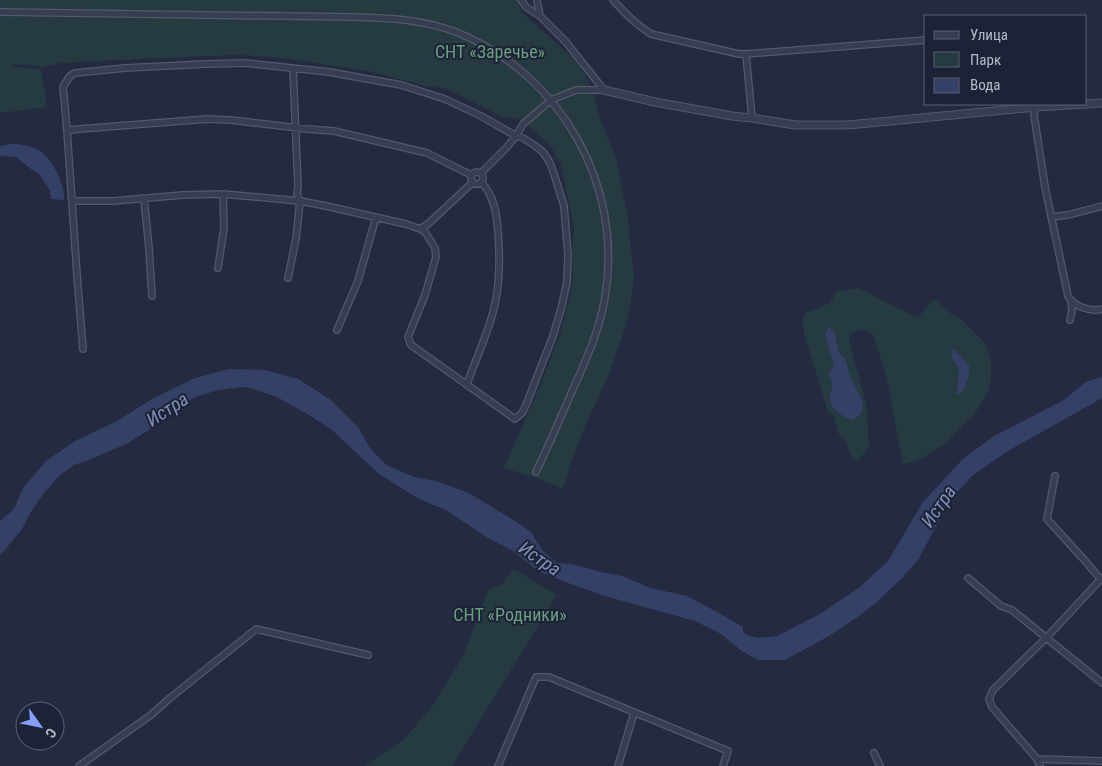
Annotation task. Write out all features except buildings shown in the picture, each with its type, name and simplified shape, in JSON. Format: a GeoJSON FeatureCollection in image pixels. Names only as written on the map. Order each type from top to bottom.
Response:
{"type":"FeatureCollection","features":[{"type":"Feature","properties":{"kind":"street"},"geometry":{"type":"LineString","coordinates":[[521,0],[526,7],[540,16],[566,42],[604,90]]}},
{"type":"Feature","properties":{"kind":"street"},"geometry":{"type":"LineString","coordinates":[[537,0],[540,16]]}},
{"type":"Feature","properties":{"kind":"street"},"geometry":{"type":"LineString","coordinates":[[613,0],[628,17],[652,34],[739,54],[924,40]]}},
{"type":"Feature","properties":{"kind":"street"},"geometry":{"type":"LineString","coordinates":[[0,12],[352,16],[410,20],[456,32],[481,44],[519,69],[551,100],[573,130],[586,154],[604,207],[608,236],[608,275],[600,321],[584,364],[536,472]]}},
{"type":"Feature","properties":{"kind":"street"},"geometry":{"type":"LineString","coordinates":[[746,54],[752,118]]}},
{"type":"Feature","properties":{"kind":"street"},"geometry":{"type":"LineString","coordinates":[[72,201],[223,194],[300,201],[376,217],[420,229],[425,232],[435,248],[436,257],[426,295],[408,337],[411,345],[515,419],[522,413],[526,405],[553,336],[561,309],[567,282],[566,222],[564,206],[554,174],[543,152],[523,138],[516,136],[482,116],[445,99],[401,85],[348,75],[245,63],[125,68],[75,74],[70,76],[63,87],[83,349]]}},
{"type":"Feature","properties":{"kind":"street"},"geometry":{"type":"LineString","coordinates":[[288,278],[296,239],[300,201],[298,194],[292,68]]}},
{"type":"Feature","properties":{"kind":"street"},"geometry":{"type":"LineString","coordinates":[[481,173],[516,136],[523,124],[551,100],[576,90],[604,90],[665,104],[796,125],[848,125],[1036,105],[1034,115],[1045,187],[1068,296],[1071,301],[1072,311],[1070,320]]}},
{"type":"Feature","properties":{"kind":"street"},"geometry":{"type":"LineString","coordinates":[[1087,103],[1102,103]]}},
{"type":"Feature","properties":{"kind":"street"},"geometry":{"type":"LineString","coordinates":[[67,130],[207,120],[230,120],[334,130],[427,153],[471,175]]}},
{"type":"Feature","properties":{"kind":"street"},"geometry":{"type":"LineString","coordinates":[[471,175],[476,172],[481,173]]}},
{"type":"Feature","properties":{"kind":"street"},"geometry":{"type":"LineString","coordinates":[[466,384],[495,306],[500,258],[496,208],[481,182],[483,179],[481,173]]}},
{"type":"Feature","properties":{"kind":"street"},"geometry":{"type":"LineString","coordinates":[[471,175],[473,182]]}},
{"type":"Feature","properties":{"kind":"street"},"geometry":{"type":"LineString","coordinates":[[473,182],[476,184],[481,182]]}},
{"type":"Feature","properties":{"kind":"street"},"geometry":{"type":"LineString","coordinates":[[420,229],[428,224],[473,182]]}},
{"type":"Feature","properties":{"kind":"street"},"geometry":{"type":"LineString","coordinates":[[218,268],[224,228],[223,194]]}},
{"type":"Feature","properties":{"kind":"street"},"geometry":{"type":"LineString","coordinates":[[144,199],[152,296]]}},
{"type":"Feature","properties":{"kind":"street"},"geometry":{"type":"LineString","coordinates":[[1052,217],[1102,206]]}},
{"type":"Feature","properties":{"kind":"street"},"geometry":{"type":"LineString","coordinates":[[337,330],[358,281],[376,217]]}},
{"type":"Feature","properties":{"kind":"street"},"geometry":{"type":"LineString","coordinates":[[1071,301],[1089,310],[1102,309]]}},
{"type":"Feature","properties":{"kind":"street"},"geometry":{"type":"LineString","coordinates":[[1040,766],[992,707],[989,699],[994,690],[1101,580],[1047,519],[1055,476]]}},
{"type":"Feature","properties":{"kind":"street"},"geometry":{"type":"LineString","coordinates":[[968,578],[1001,606],[1012,610],[1047,636],[1102,682]]}},
{"type":"Feature","properties":{"kind":"street"},"geometry":{"type":"LineString","coordinates":[[79,766],[151,715],[256,629],[368,655]]}},
{"type":"Feature","properties":{"kind":"street"},"geometry":{"type":"LineString","coordinates":[[498,766],[536,677],[548,678],[728,751],[723,766]]}},
{"type":"Feature","properties":{"kind":"street"},"geometry":{"type":"LineString","coordinates":[[618,766],[634,713]]}},
{"type":"Feature","properties":{"kind":"street"},"geometry":{"type":"LineString","coordinates":[[874,753],[880,766]]}},
{"type":"Feature","properties":{"kind":"street"},"geometry":{"type":"LineString","coordinates":[[1036,759],[1102,761]]}},
{"type":"Feature","properties":{"kind":"green space","name":"СНТ «Заречье»"},"geometry":{"type":"Polygon","coordinates":[[[0,0],[517,0],[522,13],[578,62],[592,88],[600,119],[616,158],[627,213],[634,277],[630,308],[623,334],[609,374],[585,426],[563,489],[534,477],[504,468],[541,384],[560,334],[573,281],[572,254],[574,232],[561,166],[553,150],[534,130],[520,120],[502,117],[447,89],[426,86],[368,71],[289,59],[233,55],[61,63],[43,67],[19,64],[9,66],[41,69],[47,107],[0,113],[0,0]]]}},
{"type":"Feature","properties":{"kind":"green space"},"geometry":{"type":"Polygon","coordinates":[[[859,288],[918,317],[934,299],[950,313],[961,319],[985,343],[991,360],[991,379],[988,391],[978,409],[946,443],[919,460],[903,464],[886,375],[873,334],[861,329],[850,334],[849,341],[866,403],[869,447],[857,462],[851,456],[846,441],[838,433],[834,417],[828,412],[804,334],[803,319],[806,313],[830,303],[837,291],[859,288]]]}},
{"type":"Feature","properties":{"kind":"green space","name":"СНТ «Родники»"},"geometry":{"type":"Polygon","coordinates":[[[514,569],[557,595],[452,766],[364,766],[403,740],[432,707],[463,656],[488,590],[500,586],[514,569]]]}},
{"type":"Feature","properties":{"kind":"water"},"geometry":{"type":"Polygon","coordinates":[[[12,144],[37,149],[45,155],[63,187],[64,200],[51,199],[50,191],[40,175],[16,157],[0,156],[0,146],[12,144]]]}},
{"type":"Feature","properties":{"kind":"water"},"geometry":{"type":"Polygon","coordinates":[[[829,326],[835,334],[839,353],[845,359],[851,378],[861,398],[863,408],[860,415],[853,420],[837,411],[830,400],[832,386],[829,373],[834,365],[825,335],[829,326]]]}},
{"type":"Feature","properties":{"kind":"water"},"geometry":{"type":"Polygon","coordinates":[[[953,348],[969,365],[969,375],[963,392],[956,394],[959,368],[952,359],[953,348]]]}},
{"type":"Feature","properties":{"kind":"water","name":"Истра"},"geometry":{"type":"Polygon","coordinates":[[[229,369],[265,370],[298,379],[331,400],[358,427],[370,448],[386,465],[414,477],[436,481],[469,493],[531,532],[542,550],[557,563],[571,564],[622,576],[650,588],[687,596],[743,627],[743,632],[749,636],[760,638],[777,636],[820,614],[860,587],[888,561],[923,502],[963,459],[994,436],[1064,400],[1086,382],[1102,377],[1102,398],[1008,451],[973,475],[950,500],[918,560],[903,577],[876,603],[856,618],[829,636],[785,660],[758,660],[742,651],[721,634],[695,621],[605,596],[538,571],[513,551],[488,538],[446,510],[419,499],[379,474],[331,429],[277,397],[251,388],[242,387],[218,390],[196,397],[169,411],[149,430],[126,444],[74,465],[60,475],[44,493],[30,513],[22,529],[0,555],[0,521],[14,509],[23,488],[46,461],[75,441],[117,421],[152,399],[195,378],[229,369]]]}}]}
